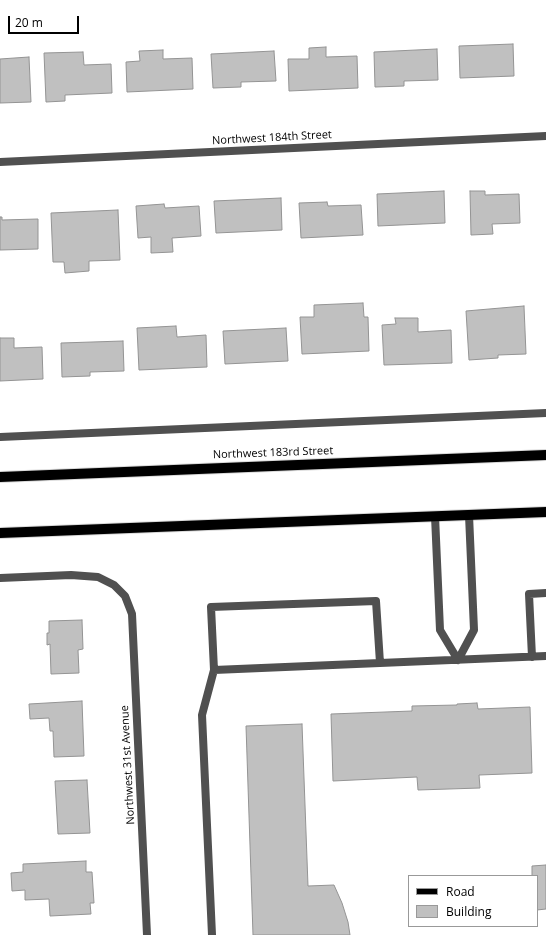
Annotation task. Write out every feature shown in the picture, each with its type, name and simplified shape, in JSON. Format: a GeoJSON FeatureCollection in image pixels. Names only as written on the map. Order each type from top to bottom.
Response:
{"type":"FeatureCollection","features":[{"type":"Feature","properties":{"kind":"main road","name":"Northwest 183rd Street"},"geometry":{"type":"LineString","coordinates":[[0,477],[546,455]]}},
{"type":"Feature","properties":{"kind":"main road"},"geometry":{"type":"LineString","coordinates":[[0,533],[546,512]]}},
{"type":"Feature","properties":{"kind":"street","name":"Northwest 184th Street"},"geometry":{"type":"LineString","coordinates":[[0,162],[546,136]]}},
{"type":"Feature","properties":{"kind":"street"},"geometry":{"type":"LineString","coordinates":[[0,438],[546,413]]}},
{"type":"Feature","properties":{"kind":"street"},"geometry":{"type":"LineString","coordinates":[[458,660],[474,630],[469,515]]}},
{"type":"Feature","properties":{"kind":"street"},"geometry":{"type":"LineString","coordinates":[[435,516],[440,630],[458,660]]}},
{"type":"Feature","properties":{"kind":"street","name":"Northwest 31st Avenue"},"geometry":{"type":"LineString","coordinates":[[0,578],[71,575],[98,577],[114,585],[125,596],[132,614],[147,935]]}},
{"type":"Feature","properties":{"kind":"street"},"geometry":{"type":"LineString","coordinates":[[532,657],[529,594],[546,593]]}},
{"type":"Feature","properties":{"kind":"street"},"geometry":{"type":"LineString","coordinates":[[212,935],[202,715],[214,670],[211,607],[376,601],[380,663]]}},
{"type":"Feature","properties":{"kind":"street"},"geometry":{"type":"LineString","coordinates":[[214,670],[546,656]]}},
{"type":"Feature","properties":{"kind":"building"},"geometry":{"type":"Polygon","coordinates":[[[513,44],[514,76],[460,78],[459,46],[513,44]]]}},
{"type":"Feature","properties":{"kind":"building"},"geometry":{"type":"Polygon","coordinates":[[[326,47],[326,57],[357,56],[358,88],[289,91],[288,59],[309,59],[309,48],[326,47]]]}},
{"type":"Feature","properties":{"kind":"building"},"geometry":{"type":"Polygon","coordinates":[[[437,49],[438,80],[404,81],[404,86],[375,87],[374,52],[437,49]]]}},
{"type":"Feature","properties":{"kind":"building"},"geometry":{"type":"Polygon","coordinates":[[[163,50],[163,59],[192,58],[193,89],[127,92],[126,62],[140,61],[139,51],[163,50]]]}},
{"type":"Feature","properties":{"kind":"building"},"geometry":{"type":"Polygon","coordinates":[[[274,51],[276,81],[241,82],[241,87],[213,88],[211,54],[274,51]]]}},
{"type":"Feature","properties":{"kind":"building"},"geometry":{"type":"Polygon","coordinates":[[[83,52],[84,65],[111,64],[112,93],[65,95],[65,101],[46,102],[44,53],[83,52]]]}},
{"type":"Feature","properties":{"kind":"building"},"geometry":{"type":"Polygon","coordinates":[[[29,57],[31,102],[0,103],[0,59],[29,57]]]}},
{"type":"Feature","properties":{"kind":"building"},"geometry":{"type":"Polygon","coordinates":[[[444,191],[445,223],[378,226],[377,194],[444,191]]]}},
{"type":"Feature","properties":{"kind":"building"},"geometry":{"type":"Polygon","coordinates":[[[470,191],[485,191],[485,195],[519,194],[520,223],[492,224],[493,234],[471,235],[470,191]]]}},
{"type":"Feature","properties":{"kind":"building"},"geometry":{"type":"Polygon","coordinates":[[[281,198],[282,230],[216,233],[214,201],[281,198]]]}},
{"type":"Feature","properties":{"kind":"building"},"geometry":{"type":"Polygon","coordinates":[[[327,202],[328,206],[361,205],[363,235],[301,238],[299,203],[327,202]]]}},
{"type":"Feature","properties":{"kind":"building"},"geometry":{"type":"Polygon","coordinates":[[[164,204],[165,208],[199,206],[201,236],[172,238],[173,252],[151,253],[151,237],[138,238],[136,206],[164,204]]]}},
{"type":"Feature","properties":{"kind":"building"},"geometry":{"type":"Polygon","coordinates":[[[118,210],[120,260],[89,261],[89,271],[65,273],[64,262],[53,262],[51,213],[118,210]]]}},
{"type":"Feature","properties":{"kind":"building"},"geometry":{"type":"Polygon","coordinates":[[[0,217],[2,217],[2,220],[38,219],[38,249],[0,250],[0,217]]]}},
{"type":"Feature","properties":{"kind":"building"},"geometry":{"type":"Polygon","coordinates":[[[363,303],[364,317],[368,317],[369,351],[302,354],[300,317],[314,317],[314,305],[363,303]]]}},
{"type":"Feature","properties":{"kind":"building"},"geometry":{"type":"Polygon","coordinates":[[[524,306],[526,354],[498,355],[498,358],[469,360],[466,311],[524,306]]]}},
{"type":"Feature","properties":{"kind":"building"},"geometry":{"type":"Polygon","coordinates":[[[395,318],[418,318],[418,332],[451,330],[452,363],[384,365],[382,325],[396,324],[395,318]]]}},
{"type":"Feature","properties":{"kind":"building"},"geometry":{"type":"Polygon","coordinates":[[[176,326],[177,337],[206,335],[207,367],[139,370],[137,328],[176,326]]]}},
{"type":"Feature","properties":{"kind":"building"},"geometry":{"type":"Polygon","coordinates":[[[286,328],[288,361],[225,364],[223,331],[286,328]]]}},
{"type":"Feature","properties":{"kind":"building"},"geometry":{"type":"Polygon","coordinates":[[[0,338],[14,338],[14,348],[42,347],[43,379],[0,381],[0,338]]]}},
{"type":"Feature","properties":{"kind":"building"},"geometry":{"type":"Polygon","coordinates":[[[123,341],[124,371],[90,372],[90,376],[62,377],[61,343],[123,341]]]}},
{"type":"Feature","properties":{"kind":"building"},"geometry":{"type":"Polygon","coordinates":[[[82,620],[83,649],[78,650],[79,673],[51,674],[50,644],[47,645],[49,621],[82,620]]]}},
{"type":"Feature","properties":{"kind":"building"},"geometry":{"type":"Polygon","coordinates":[[[82,701],[84,756],[54,757],[53,731],[50,731],[49,718],[30,719],[29,704],[82,701]]]}},
{"type":"Feature","properties":{"kind":"building"},"geometry":{"type":"Polygon","coordinates":[[[477,703],[478,709],[530,707],[532,773],[479,775],[480,788],[418,790],[417,777],[333,781],[331,714],[412,711],[412,706],[477,703]]]}},
{"type":"Feature","properties":{"kind":"building"},"geometry":{"type":"Polygon","coordinates":[[[302,724],[308,886],[334,885],[342,903],[348,922],[350,935],[253,935],[246,726],[302,724]]]}},
{"type":"Feature","properties":{"kind":"building"},"geometry":{"type":"Polygon","coordinates":[[[87,780],[90,833],[58,834],[55,781],[87,780]]]}},
{"type":"Feature","properties":{"kind":"building"},"geometry":{"type":"Polygon","coordinates":[[[86,861],[86,872],[92,872],[94,903],[90,903],[91,914],[50,916],[49,899],[25,900],[25,890],[12,891],[11,873],[23,872],[23,864],[86,861]]]}},
{"type":"Feature","properties":{"kind":"building"},"geometry":{"type":"Polygon","coordinates":[[[546,865],[546,909],[538,910],[538,875],[532,875],[532,866],[546,865]]]}}]}
